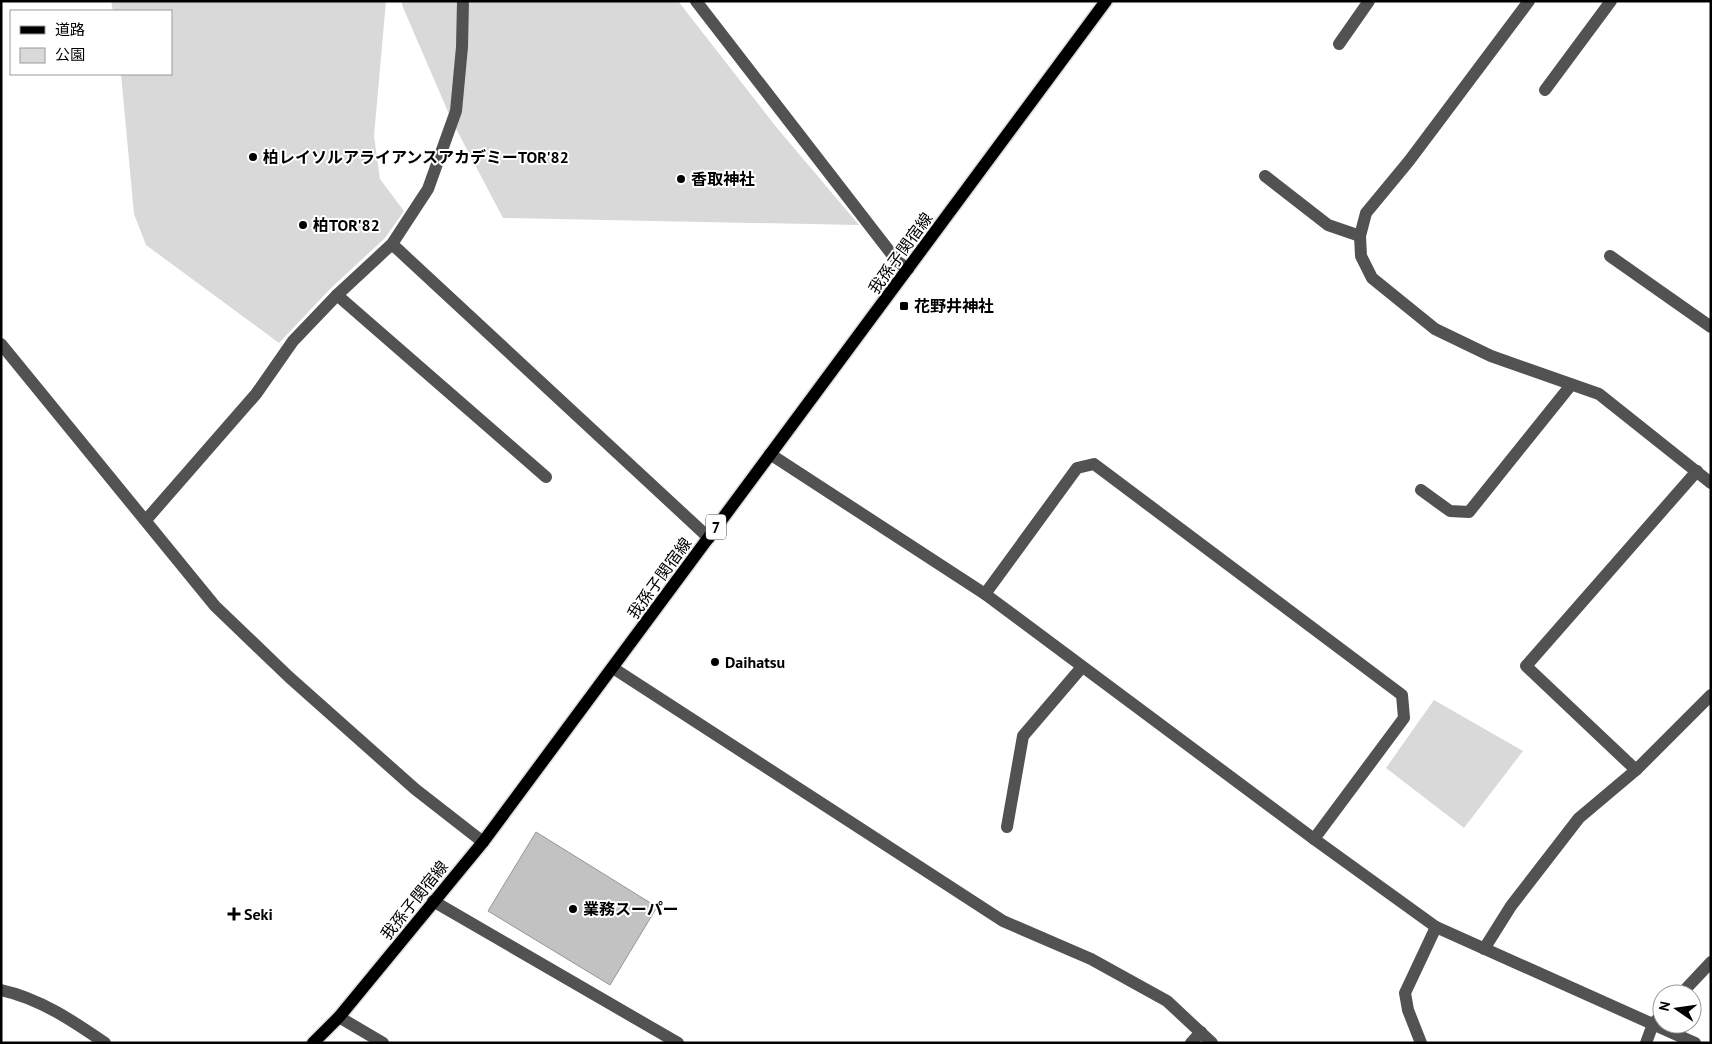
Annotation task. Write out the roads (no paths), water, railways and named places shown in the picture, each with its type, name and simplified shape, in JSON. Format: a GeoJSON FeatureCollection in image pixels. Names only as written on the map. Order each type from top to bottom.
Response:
{"type":"FeatureCollection","features":[{"type":"Feature","properties":{"kind":"main road","name":"我孫子関宿線"},"geometry":{"type":"LineString","coordinates":[[313,1043],[339,1018],[483,842],[1106,1]]}},
{"type":"Feature","properties":{"kind":"street"},"geometry":{"type":"LineString","coordinates":[[146,520],[256,394],[293,341],[336,295],[392,244],[428,189],[456,111],[462,46],[463,1]]}},
{"type":"Feature","properties":{"kind":"street"},"geometry":{"type":"LineString","coordinates":[[696,1],[897,261],[908,268]]}},
{"type":"Feature","properties":{"kind":"street"},"geometry":{"type":"LineString","coordinates":[[1339,44],[1369,1]]}},
{"type":"Feature","properties":{"kind":"street"},"geometry":{"type":"LineString","coordinates":[[1529,1],[1409,161],[1366,212],[1360,236],[1361,256],[1372,278],[1435,329],[1492,356],[1599,394],[1711,483]]}},
{"type":"Feature","properties":{"kind":"street"},"geometry":{"type":"LineString","coordinates":[[1545,90],[1611,1]]}},
{"type":"Feature","properties":{"kind":"street"},"geometry":{"type":"LineString","coordinates":[[1265,176],[1328,225],[1360,236]]}},
{"type":"Feature","properties":{"kind":"street"},"geometry":{"type":"LineString","coordinates":[[392,244],[709,538]]}},
{"type":"Feature","properties":{"kind":"street"},"geometry":{"type":"LineString","coordinates":[[1610,256],[1711,327]]}},
{"type":"Feature","properties":{"kind":"street"},"geometry":{"type":"LineString","coordinates":[[336,295],[546,477]]}},
{"type":"Feature","properties":{"kind":"street"},"geometry":{"type":"LineString","coordinates":[[1,344],[215,606],[282,670],[415,789],[483,842]]}},
{"type":"Feature","properties":{"kind":"street"},"geometry":{"type":"LineString","coordinates":[[1421,490],[1450,511],[1469,512],[1571,385]]}},
{"type":"Feature","properties":{"kind":"street"},"geometry":{"type":"LineString","coordinates":[[770,454],[985,594],[1314,840],[1436,927],[1652,1024]]}},
{"type":"Feature","properties":{"kind":"street"},"geometry":{"type":"LineString","coordinates":[[985,594],[1077,468],[1094,464],[1402,695],[1404,718],[1314,840]]}},
{"type":"Feature","properties":{"kind":"street"},"geometry":{"type":"LineString","coordinates":[[1636,770],[1526,666],[1696,471]]}},
{"type":"Feature","properties":{"kind":"street"},"geometry":{"type":"LineString","coordinates":[[1007,827],[1023,736],[1082,667]]}},
{"type":"Feature","properties":{"kind":"street"},"geometry":{"type":"LineString","coordinates":[[613,668],[1002,922],[1091,959],[1167,1001],[1212,1043]]}},
{"type":"Feature","properties":{"kind":"street"},"geometry":{"type":"LineString","coordinates":[[1484,950],[1511,906],[1579,818],[1636,770],[1711,695]]}},
{"type":"Feature","properties":{"kind":"street"},"geometry":{"type":"LineString","coordinates":[[433,901],[678,1043]]}},
{"type":"Feature","properties":{"kind":"street"},"geometry":{"type":"LineString","coordinates":[[1421,1043],[1408,1010],[1405,993],[1436,927]]}},
{"type":"Feature","properties":{"kind":"street"},"geometry":{"type":"LineString","coordinates":[[1690,984],[1711,962]]}},
{"type":"Feature","properties":{"kind":"street"},"geometry":{"type":"LineString","coordinates":[[1,990],[20,994],[69,1019],[105,1043]]}},
{"type":"Feature","properties":{"kind":"street"},"geometry":{"type":"LineString","coordinates":[[339,1018],[383,1043]]}},
{"type":"Feature","properties":{"kind":"street"},"geometry":{"type":"LineString","coordinates":[[1646,1043],[1652,1027]]}},
{"type":"Feature","properties":{"kind":"street"},"geometry":{"type":"LineString","coordinates":[[1191,1043],[1201,1032]]}},
{"type":"Feature","properties":{"kind":"street"},"geometry":{"type":"LineString","coordinates":[[1675,1034],[1695,1043]]}},
{"type":"Feature","properties":{"kind":"place","name":"柏レイソルアライアンスアカデミーTOR'82"},"geometry":{"type":"Point","coordinates":[253,157]}},
{"type":"Feature","properties":{"kind":"place","name":"香取神社"},"geometry":{"type":"Point","coordinates":[681,179]}},
{"type":"Feature","properties":{"kind":"place","name":"柏TOR'82"},"geometry":{"type":"Point","coordinates":[303,225]}},
{"type":"Feature","properties":{"kind":"place","name":"花野井神社"},"geometry":{"type":"Point","coordinates":[904,306]}},
{"type":"Feature","properties":{"kind":"place","name":"Daihatsu"},"geometry":{"type":"Point","coordinates":[715,662]}},
{"type":"Feature","properties":{"kind":"place","name":"業務スーパー"},"geometry":{"type":"Point","coordinates":[573,909]}},
{"type":"Feature","properties":{"kind":"place","name":"Seki"},"geometry":{"type":"Point","coordinates":[234,914]}}]}
